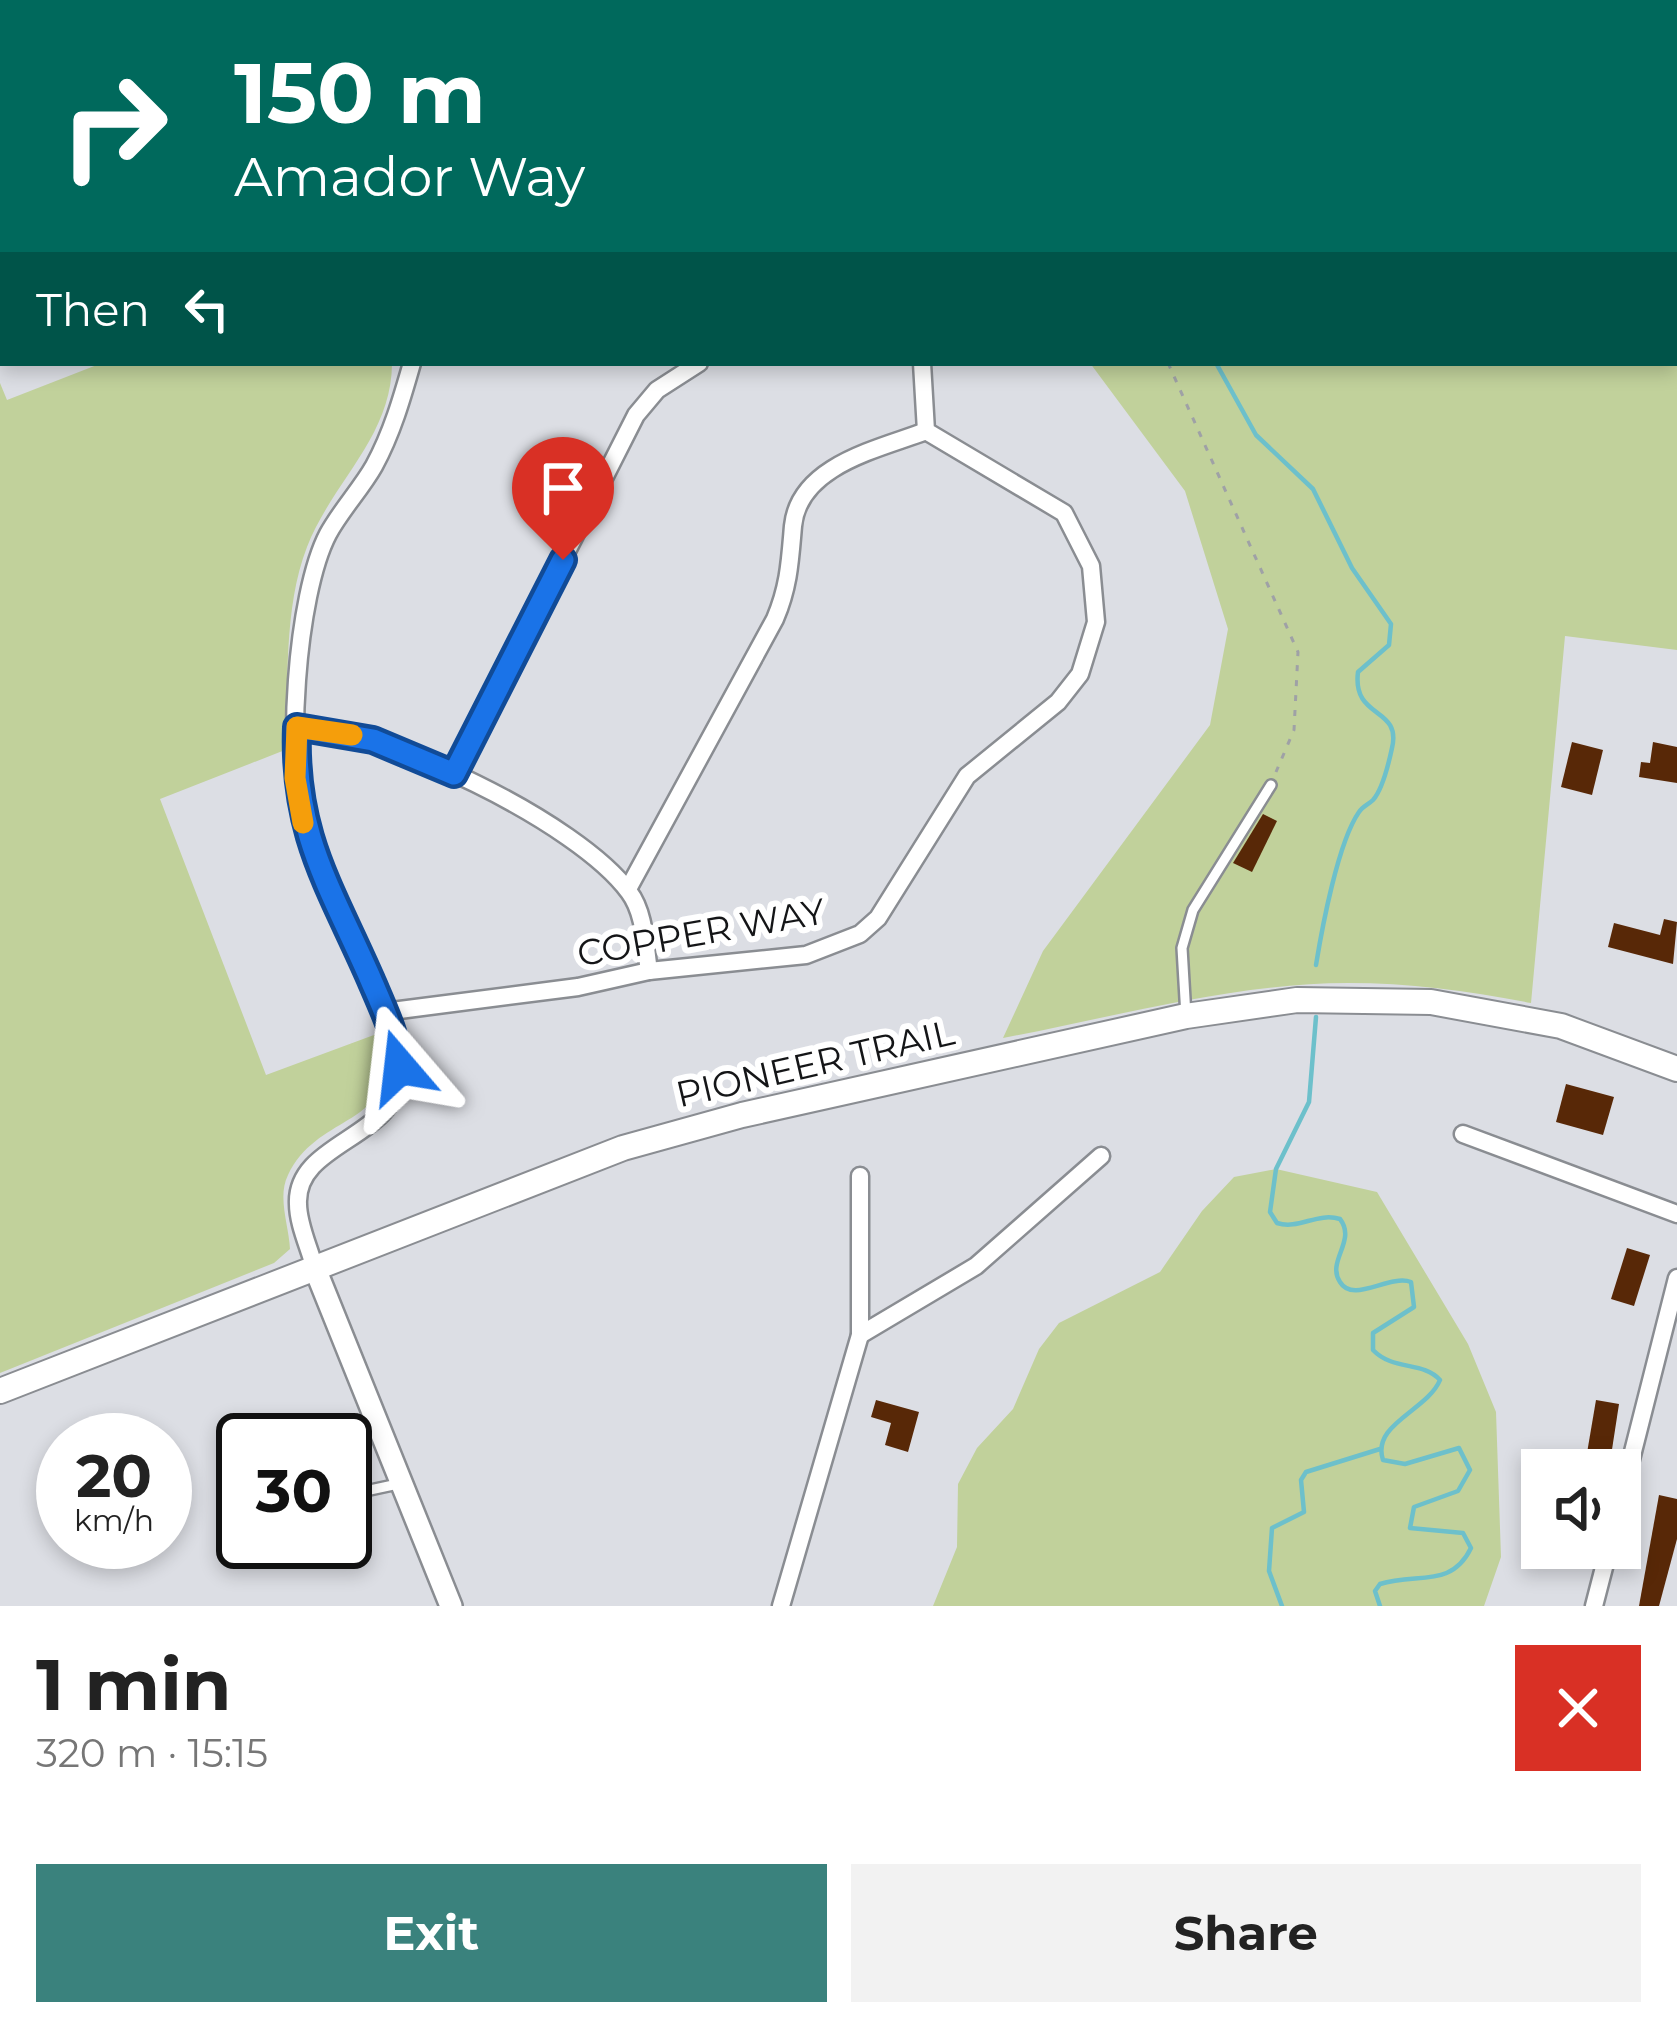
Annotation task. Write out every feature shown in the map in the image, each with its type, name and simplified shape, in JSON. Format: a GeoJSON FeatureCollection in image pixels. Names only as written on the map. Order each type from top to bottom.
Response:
{"type":"FeatureCollection","features":[{"type":"Feature","properties":{"kind":"main road","name":"PIONEER TRAIL"},"geometry":{"type":"LineString","coordinates":[[0,1391],[607,1154],[689,1128],[1186,1016],[1320,999],[1431,1001],[1561,1026],[1677,1069]]}},
{"type":"Feature","properties":{"kind":"street"},"geometry":{"type":"LineString","coordinates":[[411,366],[375,464],[330,530],[307,590],[295,778],[306,834],[384,1012],[400,1067],[394,1102],[313,1167],[299,1190],[297,1204],[314,1266],[451,1606]]}},
{"type":"Feature","properties":{"kind":"street"},"geometry":{"type":"LineString","coordinates":[[454,774],[636,415],[657,390],[694,366]]}},
{"type":"Feature","properties":{"kind":"street"},"geometry":{"type":"LineString","coordinates":[[628,889],[775,619],[790,583],[801,499],[837,466],[926,430],[922,366]]}},
{"type":"Feature","properties":{"kind":"street","name":"COPPER WAY"},"geometry":{"type":"LineString","coordinates":[[384,1012],[578,987],[650,971],[806,955],[860,934],[878,919],[967,776],[1058,702],[1080,674],[1096,622],[1091,566],[1081,537],[1064,513],[926,430]]}},
{"type":"Feature","properties":{"kind":"street"},"geometry":{"type":"LineString","coordinates":[[297,727],[373,740],[454,774],[557,833],[628,889],[636,903],[650,971]]}},
{"type":"Feature","properties":{"kind":"street"},"geometry":{"type":"LineString","coordinates":[[1463,1134],[1677,1214]]}},
{"type":"Feature","properties":{"kind":"street"},"geometry":{"type":"LineString","coordinates":[[860,1335],[976,1266],[1101,1156]]}},
{"type":"Feature","properties":{"kind":"street"},"geometry":{"type":"LineString","coordinates":[[782,1606],[860,1335],[860,1176]]}},
{"type":"Feature","properties":{"kind":"street"},"geometry":{"type":"LineString","coordinates":[[1634,1449],[1677,1278]]}},
{"type":"Feature","properties":{"kind":"street"},"geometry":{"type":"LineString","coordinates":[[1594,1606],[1604,1569]]}},
{"type":"Feature","properties":{"kind":"lane"},"geometry":{"type":"LineString","coordinates":[[1186,1016],[1182,948],[1193,910],[1270,784]]}},
{"type":"Feature","properties":{"kind":"lane"},"geometry":{"type":"LineString","coordinates":[[372,1490],[401,1484]]}},
{"type":"Feature","properties":{"kind":"path"},"geometry":{"type":"LineString","coordinates":[[1169,366],[1298,652],[1294,730],[1270,784]]}},
{"type":"Feature","properties":{"kind":"green space"},"geometry":{"type":"Polygon","coordinates":[[[94,366],[392,366],[372,437],[318,523],[299,571],[288,647],[285,750],[160,799],[266,1075],[382,1032],[386,1064],[382,1086],[371,1103],[302,1154],[288,1175],[284,1202],[290,1249],[274,1263],[0,1373],[0,383],[7,400],[94,366]]]}},
{"type":"Feature","properties":{"kind":"green space"},"geometry":{"type":"Polygon","coordinates":[[[1092,366],[1677,366],[1677,650],[1565,636],[1531,1003],[1417,986],[1305,985],[1218,995],[1003,1038],[1043,951],[1210,725],[1228,629],[1185,491],[1092,366]]]}},
{"type":"Feature","properties":{"kind":"green space"},"geometry":{"type":"Polygon","coordinates":[[[1276,1169],[1377,1192],[1468,1344],[1496,1412],[1501,1557],[1484,1606],[933,1606],[957,1547],[958,1484],[977,1448],[1013,1409],[1039,1349],[1059,1323],[1160,1272],[1202,1211],[1234,1177],[1276,1169]]]}},
{"type":"Feature","properties":{"kind":"building"},"geometry":{"type":"Polygon","coordinates":[[[1572,742],[1603,750],[1592,795],[1561,787],[1572,742]]]}},
{"type":"Feature","properties":{"kind":"building"},"geometry":{"type":"Polygon","coordinates":[[[1653,742],[1677,747],[1677,783],[1639,777],[1641,762],[1650,763],[1653,742]]]}},
{"type":"Feature","properties":{"kind":"building"},"geometry":{"type":"Polygon","coordinates":[[[1263,814],[1277,821],[1252,872],[1233,863],[1263,814]]]}},
{"type":"Feature","properties":{"kind":"building"},"geometry":{"type":"Polygon","coordinates":[[[1664,919],[1677,922],[1673,964],[1608,947],[1614,923],[1660,935],[1664,919]]]}},
{"type":"Feature","properties":{"kind":"building"},"geometry":{"type":"Polygon","coordinates":[[[1566,1084],[1614,1097],[1603,1135],[1556,1122],[1566,1084]]]}},
{"type":"Feature","properties":{"kind":"building"},"geometry":{"type":"Polygon","coordinates":[[[1627,1248],[1650,1255],[1634,1306],[1611,1299],[1627,1248]]]}},
{"type":"Feature","properties":{"kind":"building"},"geometry":{"type":"Polygon","coordinates":[[[876,1400],[919,1412],[908,1452],[885,1445],[891,1423],[871,1417],[876,1400]]]}},
{"type":"Feature","properties":{"kind":"building"},"geometry":{"type":"Polygon","coordinates":[[[1596,1400],[1619,1404],[1612,1449],[1588,1449],[1596,1400]]]}},
{"type":"Feature","properties":{"kind":"building"},"geometry":{"type":"Polygon","coordinates":[[[1659,1495],[1677,1499],[1677,1539],[1659,1606],[1639,1606],[1659,1495]]]}},
{"type":"Feature","properties":{"kind":"waterway"},"geometry":{"type":"LineString","coordinates":[[1218,366],[1256,435],[1313,489],[1352,568],[1391,624],[1389,645],[1358,672],[1358,687],[1362,698],[1390,725],[1392,748],[1379,790],[1359,812],[1344,843],[1316,965]]}},
{"type":"Feature","properties":{"kind":"waterway"},"geometry":{"type":"LineString","coordinates":[[1316,1017],[1309,1102],[1276,1169],[1270,1212],[1277,1223],[1285,1225],[1340,1219],[1345,1235],[1336,1266],[1346,1288],[1411,1282],[1414,1307],[1373,1333],[1373,1350],[1440,1380],[1424,1401],[1392,1427],[1381,1447],[1383,1460],[1405,1464],[1459,1448],[1470,1470],[1458,1491],[1414,1507],[1410,1528],[1463,1533],[1471,1548],[1463,1561],[1443,1574],[1380,1584],[1375,1591],[1380,1606]]}},
{"type":"Feature","properties":{"kind":"waterway"},"geometry":{"type":"LineString","coordinates":[[1282,1606],[1269,1571],[1272,1528],[1304,1512],[1301,1480],[1306,1472],[1380,1449]]}},
{"type":"Feature","properties":{"kind":"slow traffic"},"geometry":{"type":"LineString","coordinates":[[303,823],[295,778],[297,727],[352,735]]}},
{"type":"Feature","properties":{"kind":"route"},"geometry":{"type":"LineString","coordinates":[[400,1067],[399,1050],[384,1012],[306,834],[295,778],[297,727],[373,740],[454,774],[563,560]]}}]}
